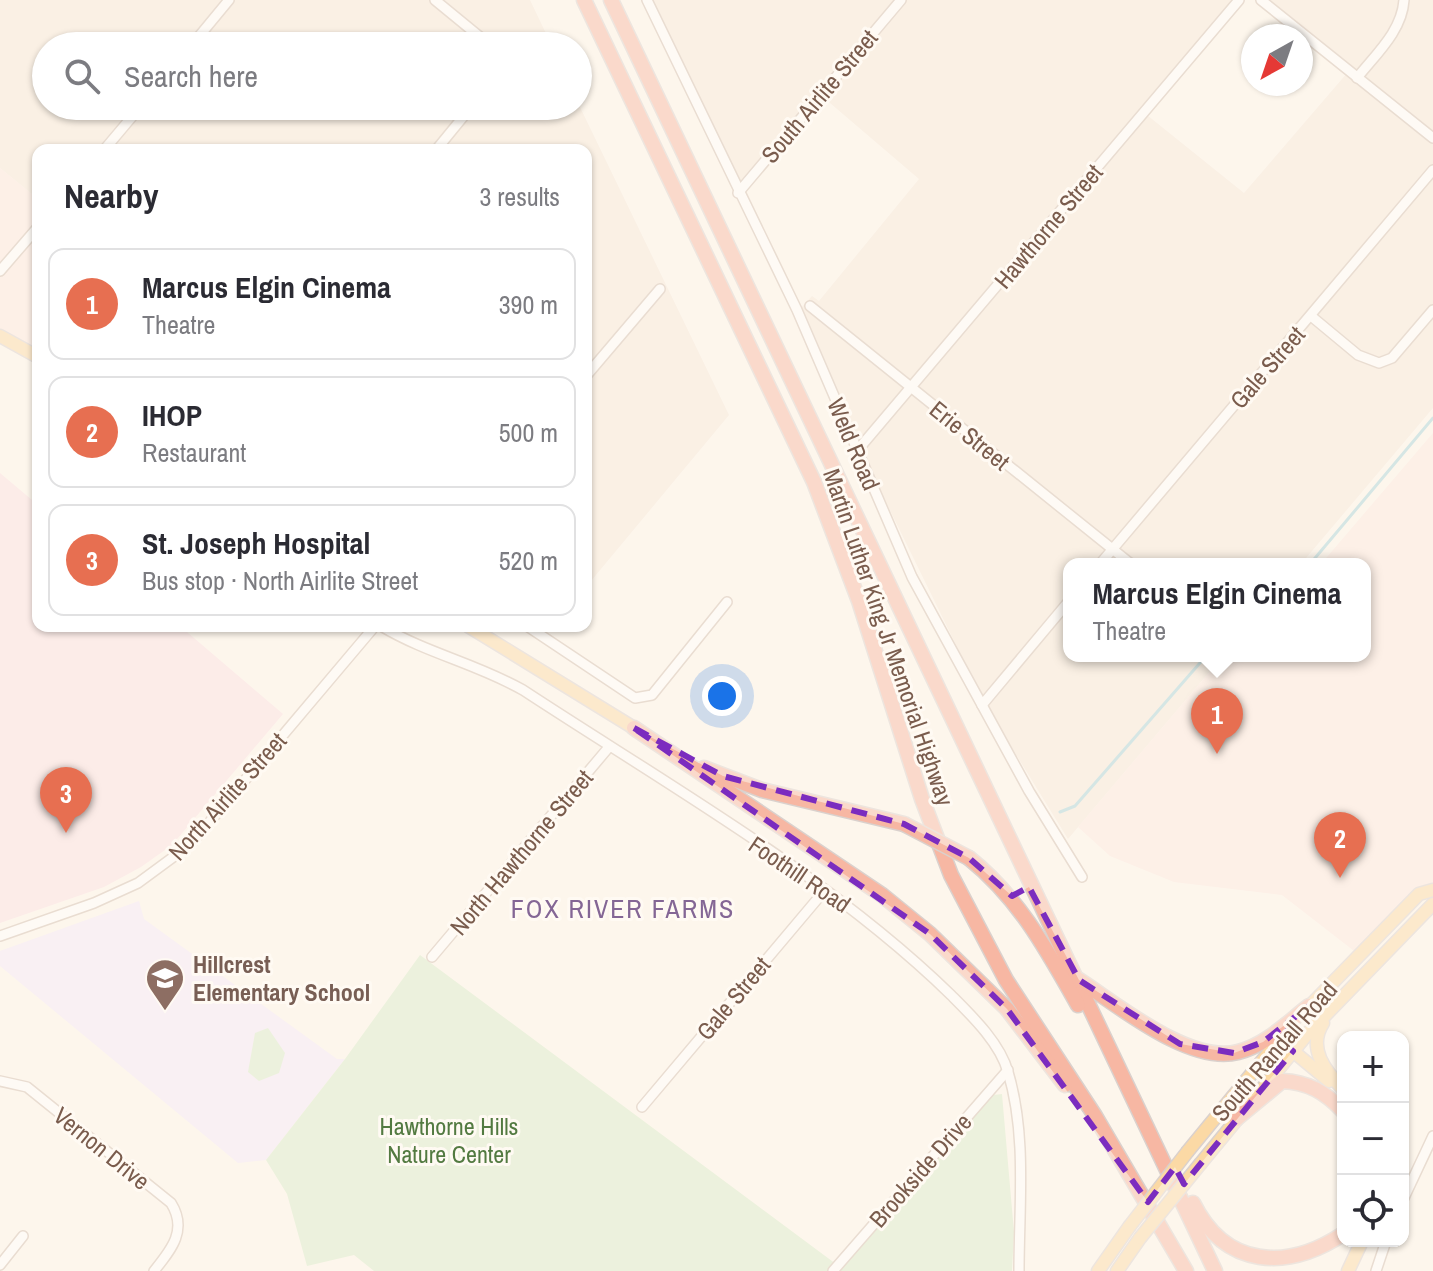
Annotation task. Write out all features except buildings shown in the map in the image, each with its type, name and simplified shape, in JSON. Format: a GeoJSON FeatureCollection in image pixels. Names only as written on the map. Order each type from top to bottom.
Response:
{"type":"FeatureCollection","features":[{"type":"Feature","properties":{"kind":"highway","name":"Martin Luther King Jr Memorial Highway"},"geometry":{"type":"LineString","coordinates":[[584,0],[814,482],[859,601],[905,749],[951,875],[1006,980],[1143,1193],[1186,1271]]}},
{"type":"Feature","properties":{"kind":"highway","name":"Martin Luther King Jr Memorial Highway"},"geometry":{"type":"LineString","coordinates":[[611,0],[1122,1081],[1215,1271]]}},
{"type":"Feature","properties":{"kind":"highway"},"geometry":{"type":"LineString","coordinates":[[634,728],[882,895],[930,934],[1007,1009],[1143,1193]]}},
{"type":"Feature","properties":{"kind":"highway"},"geometry":{"type":"LineString","coordinates":[[634,728],[723,776],[762,790],[904,824],[969,858],[1006,891],[1033,927],[1122,1081]]}},
{"type":"Feature","properties":{"kind":"highway"},"geometry":{"type":"LineString","coordinates":[[1059,944],[1200,1217],[1220,1242],[1251,1259],[1277,1263],[1306,1259],[1337,1238]]}},
{"type":"Feature","properties":{"kind":"highway"},"geometry":{"type":"LineString","coordinates":[[1079,980],[1180,1044],[1212,1053],[1234,1053],[1263,1042],[1309,1006]]}},
{"type":"Feature","properties":{"kind":"highway"},"geometry":{"type":"LineString","coordinates":[[1236,1119],[1282,1081],[1303,1082],[1325,1093],[1337,1105]]}},
{"type":"Feature","properties":{"kind":"main road"},"geometry":{"type":"LineString","coordinates":[[0,336],[32,354]]}},
{"type":"Feature","properties":{"kind":"main road"},"geometry":{"type":"LineString","coordinates":[[478,632],[634,728]]}},
{"type":"Feature","properties":{"kind":"main road","name":"South Randall Road"},"geometry":{"type":"LineString","coordinates":[[1098,1271],[1188,1151],[1279,1040],[1419,894],[1433,890]]}},
{"type":"Feature","properties":{"kind":"main road","name":"South Randall Road"},"geometry":{"type":"LineString","coordinates":[[1117,1271],[1140,1238],[1293,1051],[1335,1003],[1433,904]]}},
{"type":"Feature","properties":{"kind":"main road"},"geometry":{"type":"LineString","coordinates":[[1335,1003],[1317,1032],[1317,1048],[1321,1061],[1337,1082]]}},
{"type":"Feature","properties":{"kind":"main road"},"geometry":{"type":"LineString","coordinates":[[1279,1040],[1337,1085]]}},
{"type":"Feature","properties":{"kind":"main road"},"geometry":{"type":"LineString","coordinates":[[1348,1271],[1359,1247]]}},
{"type":"Feature","properties":{"kind":"street"},"geometry":{"type":"LineString","coordinates":[[203,32],[229,0]]}},
{"type":"Feature","properties":{"kind":"street"},"geometry":{"type":"LineString","coordinates":[[435,0],[474,32]]}},
{"type":"Feature","properties":{"kind":"street","name":"Weld Road"},"geometry":{"type":"LineString","coordinates":[[647,0],[797,310],[912,577],[1082,877]]}},
{"type":"Feature","properties":{"kind":"street","name":"South Airlite Street"},"geometry":{"type":"LineString","coordinates":[[738,193],[901,0]]}},
{"type":"Feature","properties":{"kind":"street","name":"Hawthorne Street"},"geometry":{"type":"LineString","coordinates":[[856,452],[1239,0]]}},
{"type":"Feature","properties":{"kind":"street"},"geometry":{"type":"LineString","coordinates":[[1261,0],[1433,138]]}},
{"type":"Feature","properties":{"kind":"street"},"geometry":{"type":"LineString","coordinates":[[1357,78],[1392,35],[1401,19],[1404,0]]}},
{"type":"Feature","properties":{"kind":"street"},"geometry":{"type":"LineString","coordinates":[[109,144],[129,120]]}},
{"type":"Feature","properties":{"kind":"street"},"geometry":{"type":"LineString","coordinates":[[441,144],[461,120]]}},
{"type":"Feature","properties":{"kind":"street","name":"Gale Street"},"geometry":{"type":"LineString","coordinates":[[1105,558],[1433,170]]}},
{"type":"Feature","properties":{"kind":"street"},"geometry":{"type":"LineString","coordinates":[[0,271],[32,234]]}},
{"type":"Feature","properties":{"kind":"street"},"geometry":{"type":"LineString","coordinates":[[592,369],[660,289]]}},
{"type":"Feature","properties":{"kind":"street","name":"Erie Street"},"geometry":{"type":"LineString","coordinates":[[810,306],[1123,558]]}},
{"type":"Feature","properties":{"kind":"street"},"geometry":{"type":"LineString","coordinates":[[1311,316],[1358,355],[1379,363],[1392,358],[1433,310]]}},
{"type":"Feature","properties":{"kind":"street"},"geometry":{"type":"LineString","coordinates":[[536,632],[635,698],[652,695],[727,602]]}},
{"type":"Feature","properties":{"kind":"street"},"geometry":{"type":"LineString","coordinates":[[982,705],[1063,608]]}},
{"type":"Feature","properties":{"kind":"street","name":"North Airlite Street"},"geometry":{"type":"LineString","coordinates":[[0,936],[94,903],[138,883],[191,844],[373,632]]}},
{"type":"Feature","properties":{"kind":"street","name":"Foothill Road"},"geometry":{"type":"LineString","coordinates":[[389,632],[421,649],[483,668],[609,747],[825,890],[888,938],[947,992],[985,1032],[1008,1070],[1019,1155],[1019,1271]]}},
{"type":"Feature","properties":{"kind":"street","name":"North Hawthorne Street"},"geometry":{"type":"LineString","coordinates":[[432,957],[609,747]]}},
{"type":"Feature","properties":{"kind":"street","name":"Gale Street"},"geometry":{"type":"LineString","coordinates":[[642,1107],[825,890]]}},
{"type":"Feature","properties":{"kind":"street","name":"Brookside Drive"},"geometry":{"type":"LineString","coordinates":[[833,1271],[1008,1070]]}},
{"type":"Feature","properties":{"kind":"street","name":"Vernon Drive"},"geometry":{"type":"LineString","coordinates":[[5,1081],[34,1092],[171,1203],[177,1213],[175,1244],[154,1271]]}},
{"type":"Feature","properties":{"kind":"street"},"geometry":{"type":"LineString","coordinates":[[1409,1187],[1433,1136]]}},
{"type":"Feature","properties":{"kind":"street"},"geometry":{"type":"LineString","coordinates":[[0,1265],[23,1236]]}},
{"type":"Feature","properties":{"kind":"street"},"geometry":{"type":"LineString","coordinates":[[1376,1271],[1384,1247]]}},
{"type":"Feature","properties":{"kind":"highlighted area"},"geometry":{"type":"Polygon","coordinates":[[[634,728],[723,776],[904,824],[969,858],[1012,896],[1029,887],[1079,980],[1180,1044],[1234,1053],[1263,1042],[1309,1006],[1279,1040],[1293,1051],[1184,1184],[1175,1167],[1148,1202],[1007,1009],[930,934],[634,728]]]}},
{"type":"Feature","properties":{"kind":"shaded area"},"geometry":{"type":"Polygon","coordinates":[[[0,0],[530,0],[545,32],[32,32],[32,120],[458,120],[438,144],[32,144],[32,194],[0,168],[0,0]]]}},
{"type":"Feature","properties":{"kind":"shaded area"},"geometry":{"type":"Polygon","coordinates":[[[651,0],[1235,0],[1142,111],[1244,193],[1348,72],[1433,141],[1433,408],[1306,558],[1063,558],[1063,662],[1218,662],[1068,839],[985,704],[858,445],[801,308],[812,296],[819,301],[919,179],[823,97],[739,188],[651,0]]]}},
{"type":"Feature","properties":{"kind":"shaded area"},"geometry":{"type":"Polygon","coordinates":[[[1269,0],[1433,0],[1433,132],[1313,35],[1313,24],[1299,24],[1269,0]]]}},
{"type":"Feature","properties":{"kind":"shaded area"},"geometry":{"type":"Polygon","coordinates":[[[463,120],[586,120],[729,415],[592,580],[592,144],[443,144],[463,120]]]}},
{"type":"Feature","properties":{"kind":"shaded area"},"geometry":{"type":"Polygon","coordinates":[[[0,168],[32,194],[32,231],[0,268],[0,168]]]}},
{"type":"Feature","properties":{"kind":"shaded area"},"geometry":{"type":"Polygon","coordinates":[[[32,237],[32,352],[0,333],[0,274],[32,237]]]}},
{"type":"Feature","properties":{"kind":"shaded area"},"geometry":{"type":"Polygon","coordinates":[[[1433,433],[1433,888],[1358,954],[1282,895],[1174,882],[1110,856],[1078,827],[1218,662],[1371,662],[1371,558],[1326,558],[1433,433]]]}},
{"type":"Feature","properties":{"kind":"shaded area"},"geometry":{"type":"Polygon","coordinates":[[[0,473],[32,500],[32,632],[187,632],[283,714],[172,845],[141,867],[104,887],[0,923],[0,473]]]}},
{"type":"Feature","properties":{"kind":"shaded area","name":"Hillcrest Elementary School"},"geometry":{"type":"Polygon","coordinates":[[[139,901],[144,919],[337,1059],[345,1059],[266,1160],[238,1163],[0,966],[0,951],[139,901]]]}},
{"type":"Feature","properties":{"kind":"green space","name":"Hawthorne Hills Nature Center"},"geometry":{"type":"Polygon","coordinates":[[[420,955],[840,1267],[993,1095],[1002,1094],[1014,1232],[1012,1271],[374,1271],[354,1255],[307,1266],[287,1194],[266,1160],[345,1059],[420,955]]]}},
{"type":"Feature","properties":{"kind":"green space"},"geometry":{"type":"Polygon","coordinates":[[[268,1028],[285,1053],[279,1073],[259,1081],[248,1072],[255,1033],[268,1028]]]}},
{"type":"Feature","properties":{"kind":"waterway"},"geometry":{"type":"LineString","coordinates":[[1315,558],[1433,418]]}},
{"type":"Feature","properties":{"kind":"waterway"},"geometry":{"type":"LineString","coordinates":[[1060,812],[1075,806],[1201,662]]}},
{"type":"Feature","properties":{"kind":"place","name":"Marcus Elgin Cinema"},"geometry":{"type":"Point","coordinates":[1217,754]}},
{"type":"Feature","properties":{"kind":"place","name":"St. Joseph Hospital"},"geometry":{"type":"Point","coordinates":[66,833]}},
{"type":"Feature","properties":{"kind":"place","name":"IHOP"},"geometry":{"type":"Point","coordinates":[1340,878]}},
{"type":"Feature","properties":{"kind":"place","name":"Hillcrest Elementary School"},"geometry":{"type":"Point","coordinates":[165,1012]}},
{"type":"Feature","properties":{"kind":"district","name":"FOX RIVER FARMS"},"geometry":{"type":"Point","coordinates":[623,908]}}]}
